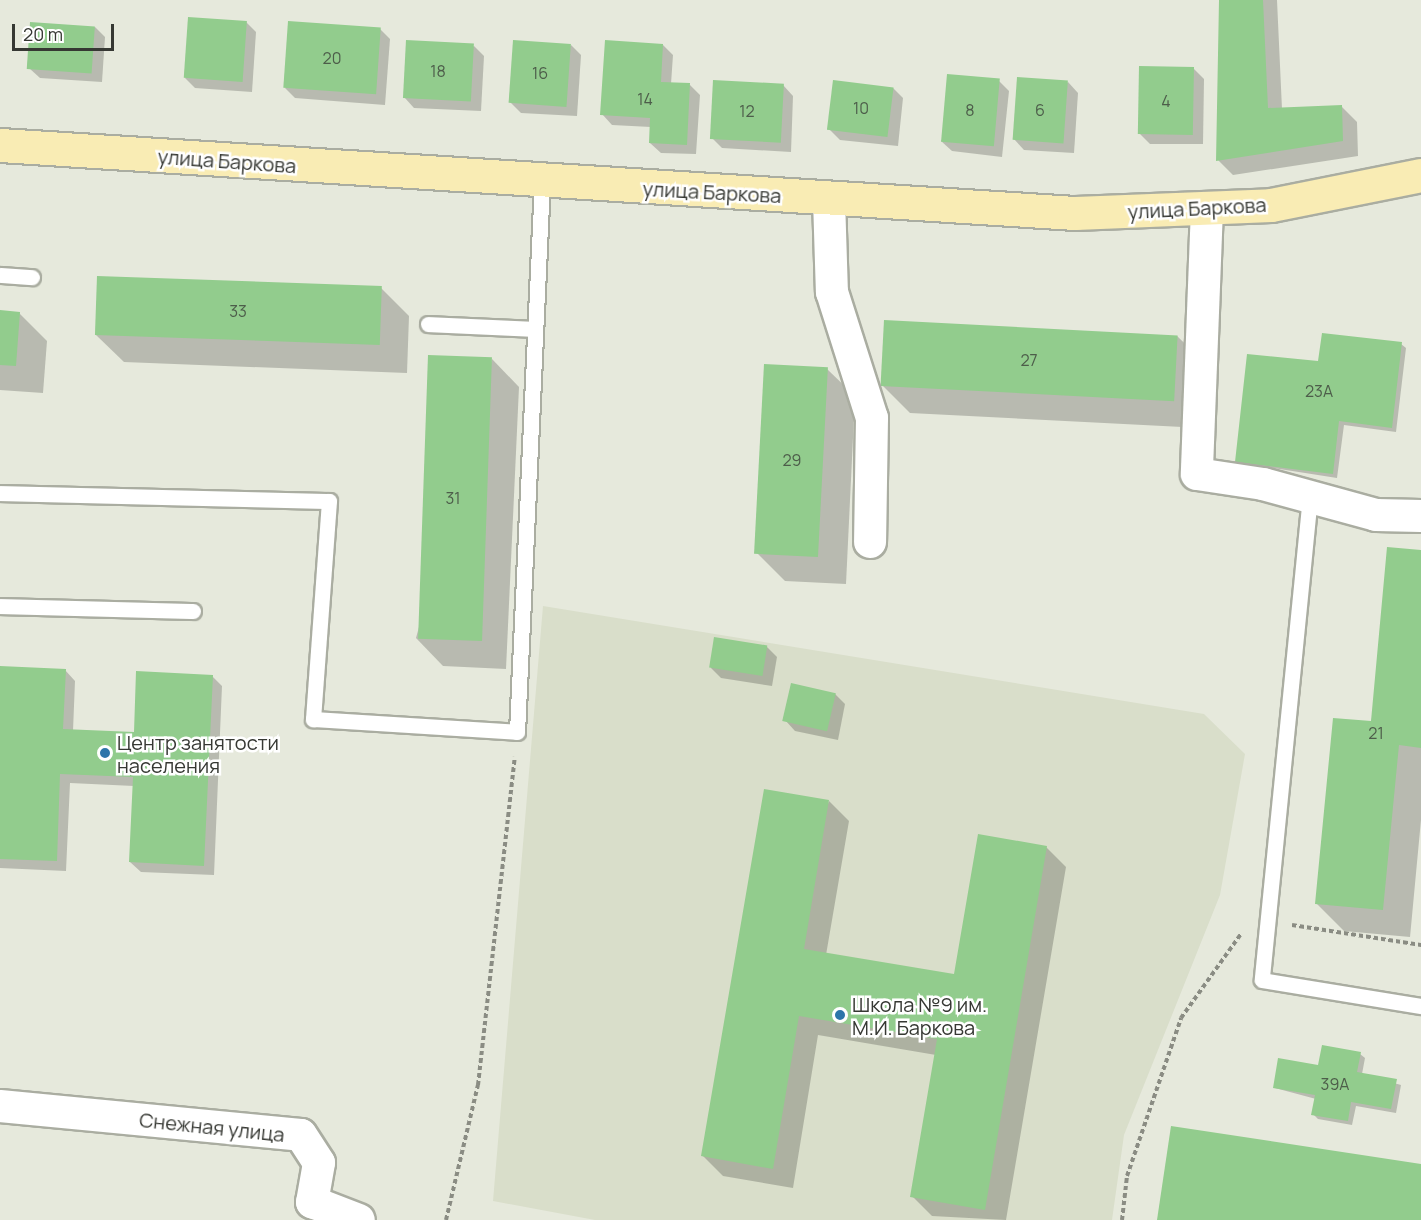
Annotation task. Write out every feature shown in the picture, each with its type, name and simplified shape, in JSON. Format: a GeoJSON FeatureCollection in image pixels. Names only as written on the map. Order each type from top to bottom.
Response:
{"type":"FeatureCollection","features":[{"type":"Feature","properties":{"kind":"main road","name":"улица Баркова"},"geometry":{"type":"LineString","coordinates":[[0,145],[542,182],[1075,213],[1271,205],[1421,175]]}},
{"type":"Feature","properties":{"kind":"street"},"geometry":{"type":"LineString","coordinates":[[829,199],[832,292],[872,418],[870,542]]}},
{"type":"Feature","properties":{"kind":"street"},"geometry":{"type":"LineString","coordinates":[[1207,208],[1197,474],[1311,496],[1376,515],[1421,516]]}},
{"type":"Feature","properties":{"kind":"street","name":"Снежная улица"},"geometry":{"type":"LineString","coordinates":[[0,1106],[301,1135],[319,1163],[309,1211],[359,1220]]}},
{"type":"Feature","properties":{"kind":"lane"},"geometry":{"type":"LineString","coordinates":[[0,493],[329,501],[313,719],[517,732],[542,182]]}},
{"type":"Feature","properties":{"kind":"lane"},"geometry":{"type":"LineString","coordinates":[[0,275],[32,277]]}},
{"type":"Feature","properties":{"kind":"lane"},"geometry":{"type":"LineString","coordinates":[[428,324],[534,329]]}},
{"type":"Feature","properties":{"kind":"lane"},"geometry":{"type":"LineString","coordinates":[[1311,496],[1262,980],[1421,1006]]}},
{"type":"Feature","properties":{"kind":"lane"},"geometry":{"type":"LineString","coordinates":[[0,606],[193,611]]}},
{"type":"Feature","properties":{"kind":"path"},"geometry":{"type":"LineString","coordinates":[[446,1220],[478,1085],[517,732]]}},
{"type":"Feature","properties":{"kind":"path"},"geometry":{"type":"LineString","coordinates":[[1122,1220],[1128,1176],[1181,1018],[1251,920],[1421,945]]}},
{"type":"Feature","properties":{"kind":"shaded area","name":"Школа №9 им. М.И. Баркова"},"geometry":{"type":"Polygon","coordinates":[[[543,606],[1204,714],[1245,754],[1220,895],[1124,1135],[1112,1220],[595,1220],[493,1201],[543,606]]]}},
{"type":"Feature","properties":{"kind":"building"},"geometry":{"type":"Polygon","coordinates":[[[1219,0],[1263,0],[1268,108],[1342,105],[1343,141],[1216,161],[1219,0]]]}},
{"type":"Feature","properties":{"kind":"building"},"geometry":{"type":"Polygon","coordinates":[[[188,17],[247,21],[243,82],[184,78],[188,17]]]}},
{"type":"Feature","properties":{"kind":"building"},"geometry":{"type":"Polygon","coordinates":[[[288,21],[381,27],[376,94],[283,88],[288,21]]]}},
{"type":"Feature","properties":{"kind":"building"},"geometry":{"type":"Polygon","coordinates":[[[30,22],[95,27],[92,73],[27,69],[30,22]]]}},
{"type":"Feature","properties":{"kind":"building"},"geometry":{"type":"Polygon","coordinates":[[[406,40],[474,44],[471,101],[403,98],[406,40]]]}},
{"type":"Feature","properties":{"kind":"building"},"geometry":{"type":"Polygon","coordinates":[[[513,40],[571,44],[566,107],[509,103],[513,40]]]}},
{"type":"Feature","properties":{"kind":"building"},"geometry":{"type":"Polygon","coordinates":[[[605,40],[663,44],[661,82],[690,83],[687,145],[649,143],[650,118],[600,115],[605,40]]]}},
{"type":"Feature","properties":{"kind":"building"},"geometry":{"type":"Polygon","coordinates":[[[1139,66],[1194,67],[1193,135],[1138,134],[1139,66]]]}},
{"type":"Feature","properties":{"kind":"building"},"geometry":{"type":"Polygon","coordinates":[[[947,74],[1000,79],[994,146],[941,142],[947,74]]]}},
{"type":"Feature","properties":{"kind":"building"},"geometry":{"type":"Polygon","coordinates":[[[1017,77],[1068,81],[1063,143],[1013,140],[1017,77]]]}},
{"type":"Feature","properties":{"kind":"building"},"geometry":{"type":"Polygon","coordinates":[[[713,80],[784,84],[781,143],[710,139],[713,80]]]}},
{"type":"Feature","properties":{"kind":"building"},"geometry":{"type":"Polygon","coordinates":[[[833,80],[894,87],[887,137],[827,130],[833,80]]]}},
{"type":"Feature","properties":{"kind":"building"},"geometry":{"type":"Polygon","coordinates":[[[97,276],[382,286],[380,345],[95,335],[97,276]]]}},
{"type":"Feature","properties":{"kind":"building"},"geometry":{"type":"Polygon","coordinates":[[[0,310],[20,312],[16,366],[0,365],[0,310]]]}},
{"type":"Feature","properties":{"kind":"building"},"geometry":{"type":"Polygon","coordinates":[[[884,320],[1178,335],[1174,401],[881,386],[884,320]]]}},
{"type":"Feature","properties":{"kind":"building"},"geometry":{"type":"Polygon","coordinates":[[[1322,333],[1402,342],[1392,428],[1339,421],[1333,474],[1235,462],[1247,354],[1318,361],[1322,333]]]}},
{"type":"Feature","properties":{"kind":"building"},"geometry":{"type":"Polygon","coordinates":[[[428,355],[492,357],[482,641],[418,639],[428,355]]]}},
{"type":"Feature","properties":{"kind":"building"},"geometry":{"type":"Polygon","coordinates":[[[764,364],[828,367],[818,557],[754,554],[764,364]]]}},
{"type":"Feature","properties":{"kind":"building"},"geometry":{"type":"Polygon","coordinates":[[[1387,547],[1421,550],[1421,748],[1399,745],[1383,910],[1315,904],[1333,718],[1371,721],[1387,547]]]}},
{"type":"Feature","properties":{"kind":"building"},"geometry":{"type":"Polygon","coordinates":[[[714,637],[767,645],[762,676],[709,668],[714,637]]]}},
{"type":"Feature","properties":{"kind":"building","name":"Центр занятости населения"},"geometry":{"type":"Polygon","coordinates":[[[0,666],[66,669],[63,729],[134,732],[136,671],[213,675],[204,866],[129,862],[133,777],[60,774],[57,861],[0,859],[0,666]]]}},
{"type":"Feature","properties":{"kind":"building"},"geometry":{"type":"Polygon","coordinates":[[[791,683],[836,693],[827,731],[782,721],[791,683]]]}},
{"type":"Feature","properties":{"kind":"building"},"geometry":{"type":"Polygon","coordinates":[[[764,789],[829,800],[804,949],[954,974],[978,834],[1047,846],[985,1210],[910,1197],[937,1039],[799,1016],[773,1169],[701,1156],[764,789]]]}},
{"type":"Feature","properties":{"kind":"building"},"geometry":{"type":"Polygon","coordinates":[[[1322,1045],[1361,1052],[1357,1072],[1397,1079],[1391,1109],[1351,1102],[1348,1121],[1311,1115],[1315,1095],[1273,1088],[1278,1058],[1318,1065],[1322,1045]]]}},
{"type":"Feature","properties":{"kind":"building"},"geometry":{"type":"Polygon","coordinates":[[[1171,1126],[1421,1164],[1421,1220],[1157,1220],[1171,1126]]]}},
{"type":"Feature","properties":{"kind":"place","name":"Центр занятости населения"},"geometry":{"type":"Point","coordinates":[105,753]}},
{"type":"Feature","properties":{"kind":"place","name":"Школа №9 им. М.И. Баркова"},"geometry":{"type":"Point","coordinates":[840,1015]}}]}
